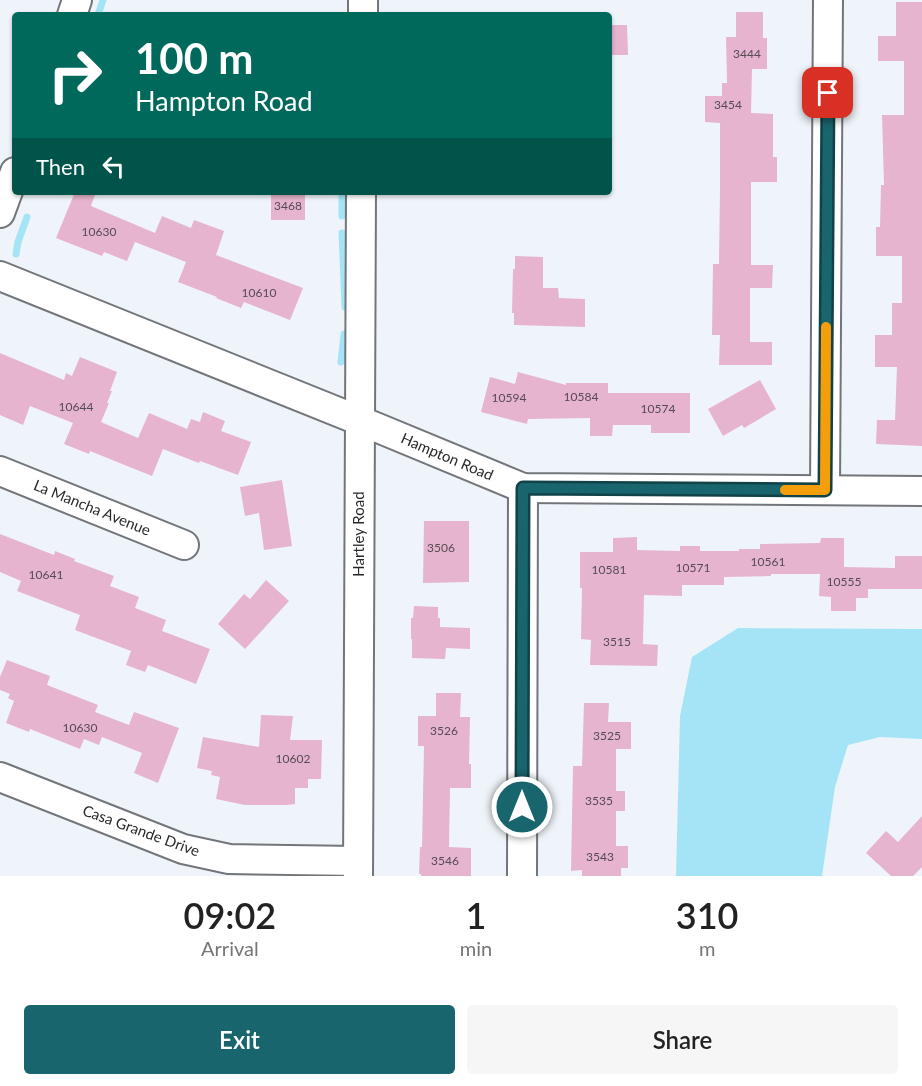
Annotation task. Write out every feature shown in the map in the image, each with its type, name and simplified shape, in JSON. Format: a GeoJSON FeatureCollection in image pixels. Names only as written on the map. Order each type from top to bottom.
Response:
{"type":"FeatureCollection","features":[{"type":"Feature","properties":{"kind":"street"},"geometry":{"type":"LineString","coordinates":[[825,490],[828,0]]}},
{"type":"Feature","properties":{"kind":"street"},"geometry":{"type":"LineString","coordinates":[[0,213],[12,180]]}},
{"type":"Feature","properties":{"kind":"street","name":"Hartley Road"},"geometry":{"type":"LineString","coordinates":[[358,868],[361,195]]}},
{"type":"Feature","properties":{"kind":"street","name":"Hampton Road"},"geometry":{"type":"LineString","coordinates":[[0,276],[523,488],[922,491]]}},
{"type":"Feature","properties":{"kind":"street","name":"La Mancha Avenue"},"geometry":{"type":"LineString","coordinates":[[0,471],[184,544]]}},
{"type":"Feature","properties":{"kind":"street"},"geometry":{"type":"LineString","coordinates":[[522,876],[523,488]]}},
{"type":"Feature","properties":{"kind":"street","name":"Casa Grande Drive"},"geometry":{"type":"LineString","coordinates":[[0,777],[183,849],[223,868],[358,868]]}},
{"type":"Feature","properties":{"kind":"water"},"geometry":{"type":"Polygon","coordinates":[[[738,628],[922,629],[922,739],[880,737],[848,745],[835,787],[822,876],[676,876],[680,716],[692,657],[738,628]]]}},
{"type":"Feature","properties":{"kind":"building"},"geometry":{"type":"Polygon","coordinates":[[[896,2],[922,2],[922,446],[876,444],[877,420],[895,420],[897,367],[875,367],[875,335],[892,335],[892,303],[902,303],[902,256],[876,256],[876,227],[880,227],[881,185],[884,185],[882,115],[904,115],[904,61],[878,61],[878,36],[896,36],[896,2]]]}},
{"type":"Feature","properties":{"kind":"building"},"geometry":{"type":"Polygon","coordinates":[[[736,12],[763,12],[763,38],[767,38],[767,69],[752,69],[751,113],[773,114],[773,157],[777,157],[777,182],[751,182],[751,265],[773,265],[772,288],[750,288],[750,342],[772,342],[772,365],[719,365],[720,335],[712,335],[713,264],[719,264],[720,123],[705,122],[705,96],[722,96],[722,83],[727,83],[726,37],[736,37],[736,12]]]}},
{"type":"Feature","properties":{"kind":"building"},"geometry":{"type":"Polygon","coordinates":[[[612,25],[627,25],[628,55],[612,55],[612,25]]]}},
{"type":"Feature","properties":{"kind":"building"},"geometry":{"type":"Polygon","coordinates":[[[74,195],[95,195],[91,206],[155,233],[162,216],[191,228],[194,220],[224,231],[216,255],[303,288],[290,320],[244,302],[241,308],[178,282],[186,262],[135,242],[127,261],[104,252],[102,256],[56,238],[74,195]]]}},
{"type":"Feature","properties":{"kind":"building"},"geometry":{"type":"Polygon","coordinates":[[[271,195],[305,195],[305,220],[271,220],[271,195]]]}},
{"type":"Feature","properties":{"kind":"building"},"geometry":{"type":"Polygon","coordinates":[[[515,256],[543,257],[543,288],[558,288],[559,298],[585,299],[585,327],[514,325],[514,313],[512,313],[515,256]]]}},
{"type":"Feature","properties":{"kind":"building"},"geometry":{"type":"Polygon","coordinates":[[[0,353],[64,380],[66,373],[72,376],[80,357],[117,372],[110,391],[112,391],[107,403],[109,403],[101,422],[138,438],[149,413],[187,429],[191,419],[200,422],[203,412],[225,421],[221,431],[251,442],[238,475],[163,449],[152,476],[90,451],[89,454],[64,444],[73,423],[30,406],[23,425],[0,415],[0,353]]]}},
{"type":"Feature","properties":{"kind":"building"},"geometry":{"type":"Polygon","coordinates":[[[518,372],[566,385],[566,383],[608,383],[608,393],[690,393],[690,433],[651,433],[651,425],[613,425],[612,436],[590,436],[590,418],[528,419],[527,424],[481,412],[490,377],[515,384],[518,372]]]}},
{"type":"Feature","properties":{"kind":"building"},"geometry":{"type":"Polygon","coordinates":[[[760,380],[776,409],[744,428],[742,425],[723,436],[708,409],[760,380]]]}},
{"type":"Feature","properties":{"kind":"building"},"geometry":{"type":"Polygon","coordinates":[[[282,480],[292,546],[264,550],[259,513],[245,516],[240,487],[282,480]]]}},
{"type":"Feature","properties":{"kind":"building"},"geometry":{"type":"Polygon","coordinates":[[[424,521],[469,521],[469,582],[423,583],[424,521]]]}},
{"type":"Feature","properties":{"kind":"building"},"geometry":{"type":"Polygon","coordinates":[[[0,534],[54,555],[55,551],[114,576],[110,586],[139,597],[135,608],[166,620],[162,631],[210,649],[196,684],[148,665],[145,672],[126,665],[131,651],[75,630],[80,615],[17,591],[21,581],[0,572],[0,534]]]}},
{"type":"Feature","properties":{"kind":"building"},"geometry":{"type":"Polygon","coordinates":[[[637,537],[637,550],[680,551],[680,546],[700,546],[700,551],[739,551],[739,549],[760,549],[760,544],[820,543],[821,538],[844,538],[844,567],[895,568],[895,556],[922,556],[922,589],[868,589],[868,598],[856,598],[856,611],[831,611],[831,597],[819,596],[820,574],[724,577],[724,585],[682,585],[682,596],[644,595],[643,644],[658,645],[657,666],[590,665],[591,640],[581,639],[580,552],[613,552],[613,538],[637,537]]]}},
{"type":"Feature","properties":{"kind":"building"},"geometry":{"type":"Polygon","coordinates":[[[266,580],[289,601],[245,649],[218,624],[244,594],[250,599],[266,580]]]}},
{"type":"Feature","properties":{"kind":"building"},"geometry":{"type":"Polygon","coordinates":[[[414,606],[438,607],[440,627],[470,628],[470,649],[446,648],[445,659],[412,658],[411,618],[413,618],[414,606]]]}},
{"type":"Feature","properties":{"kind":"building"},"geometry":{"type":"Polygon","coordinates":[[[7,660],[50,676],[47,685],[98,705],[95,712],[129,725],[134,712],[179,728],[158,783],[134,773],[142,753],[102,737],[99,745],[84,739],[80,749],[30,729],[29,732],[6,723],[14,701],[8,698],[10,694],[0,690],[0,677],[7,660]]]}},
{"type":"Feature","properties":{"kind":"building"},"geometry":{"type":"Polygon","coordinates":[[[436,693],[461,693],[460,717],[470,717],[471,788],[450,788],[449,847],[471,848],[471,876],[421,876],[419,874],[420,847],[422,847],[424,746],[418,746],[418,716],[436,716],[436,693]]]}},
{"type":"Feature","properties":{"kind":"building"},"geometry":{"type":"Polygon","coordinates":[[[584,703],[609,703],[608,722],[631,722],[631,749],[616,749],[616,791],[625,791],[625,811],[616,811],[616,846],[628,846],[628,868],[621,868],[621,876],[582,876],[582,870],[571,871],[573,766],[582,766],[584,703]]]}},
{"type":"Feature","properties":{"kind":"building"},"geometry":{"type":"Polygon","coordinates":[[[261,715],[293,716],[290,740],[322,740],[321,779],[308,779],[308,788],[295,788],[295,804],[245,805],[216,799],[220,777],[211,775],[212,771],[197,768],[203,737],[259,747],[261,715]]]}},
{"type":"Feature","properties":{"kind":"building"},"geometry":{"type":"Polygon","coordinates":[[[922,816],[922,867],[913,876],[891,876],[866,853],[886,831],[898,842],[922,816]]]}},
{"type":"Feature","properties":{"kind":"waterway"},"geometry":{"type":"LineString","coordinates":[[99,12],[103,0]]}},
{"type":"Feature","properties":{"kind":"waterway"},"geometry":{"type":"LineString","coordinates":[[342,195],[342,216]]}},
{"type":"Feature","properties":{"kind":"waterway"},"geometry":{"type":"LineString","coordinates":[[16,254],[27,217]]}},
{"type":"Feature","properties":{"kind":"waterway"},"geometry":{"type":"LineString","coordinates":[[342,233],[345,307]]}},
{"type":"Feature","properties":{"kind":"waterway"},"geometry":{"type":"LineString","coordinates":[[341,362],[344,334]]}},
{"type":"Feature","properties":{"kind":"slow traffic"},"geometry":{"type":"LineString","coordinates":[[785,490],[825,490],[826,327]]}},
{"type":"Feature","properties":{"kind":"route"},"geometry":{"type":"LineString","coordinates":[[522,807],[523,488],[825,490],[828,93]]}}]}
